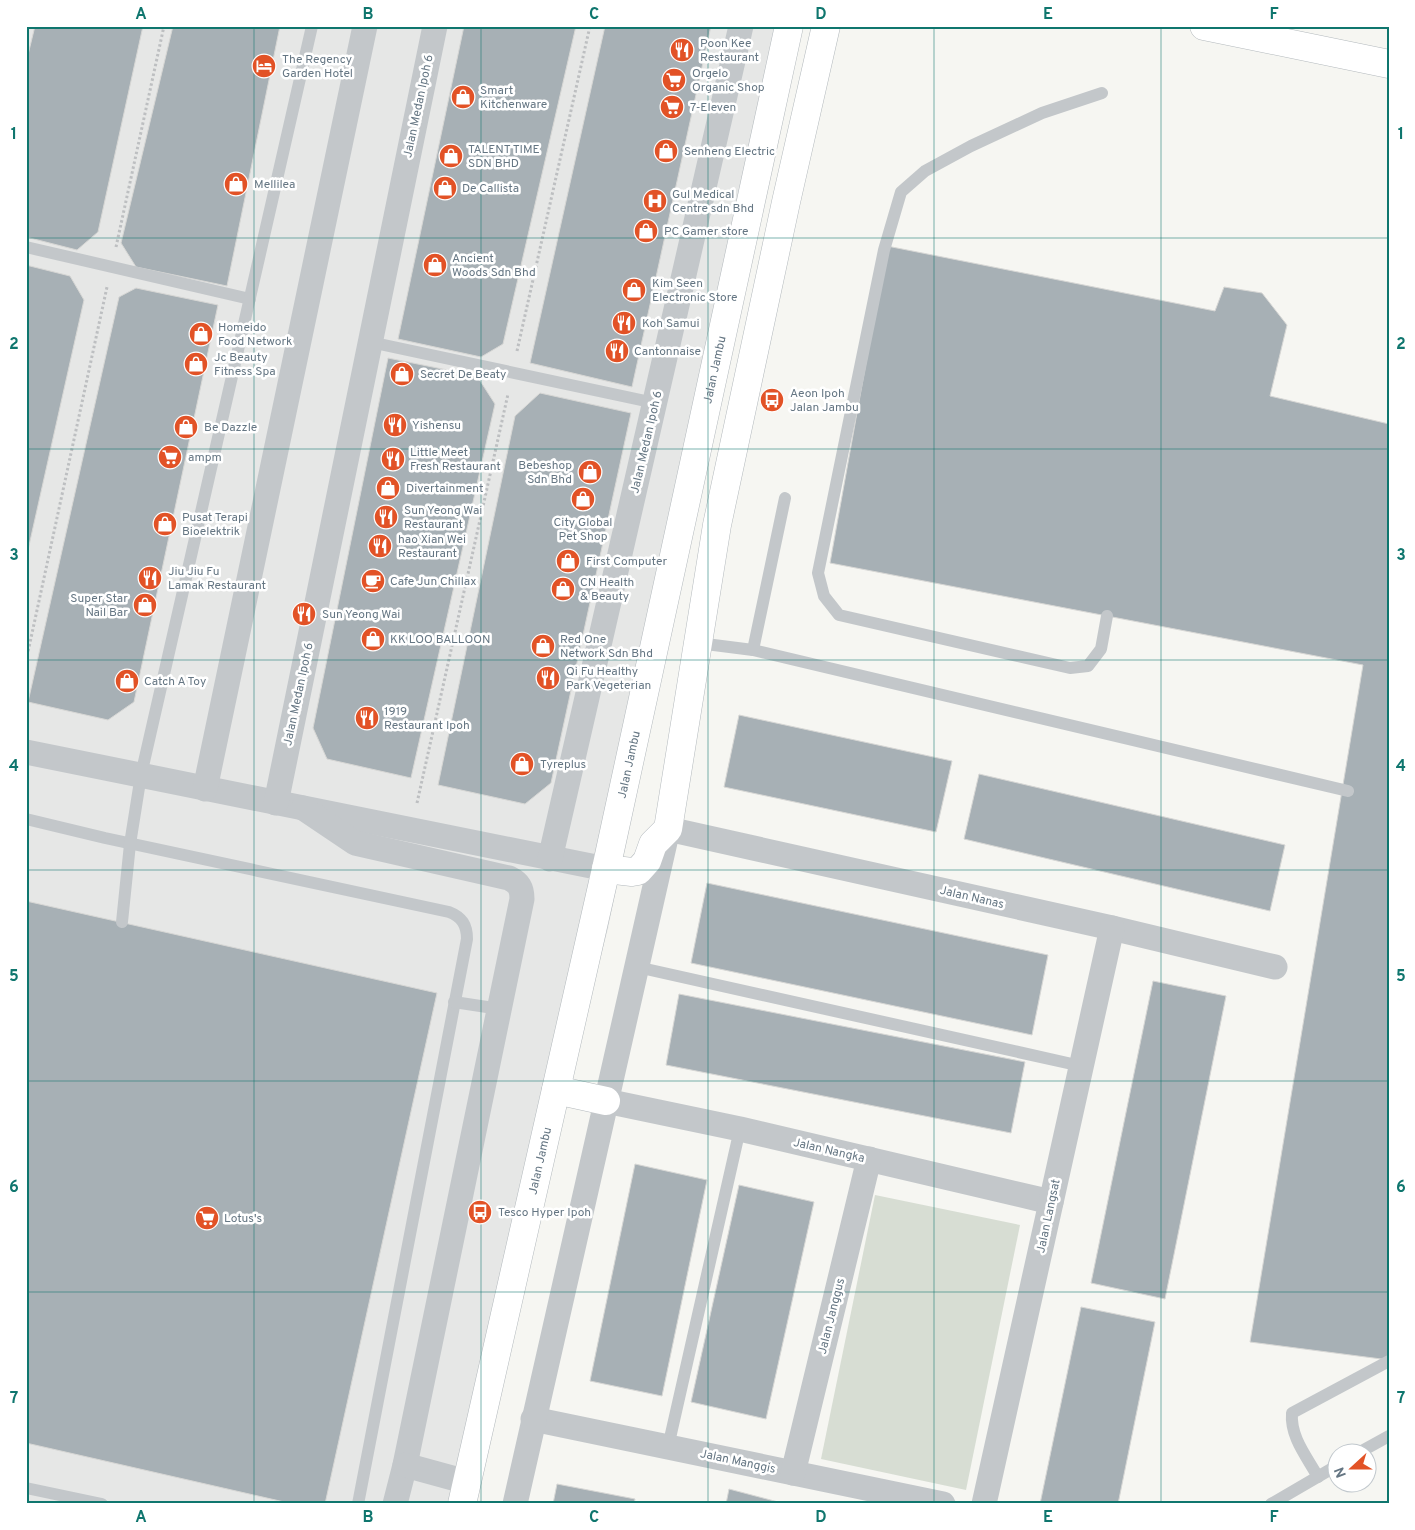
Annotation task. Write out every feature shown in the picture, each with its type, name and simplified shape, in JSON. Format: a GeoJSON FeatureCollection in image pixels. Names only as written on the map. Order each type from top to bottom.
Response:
{"type":"FeatureCollection","features":[{"type":"Feature","properties":{"kind":"street"},"geometry":{"type":"LineString","coordinates":[[206,789],[365,26]]}},
{"type":"Feature","properties":{"kind":"street","name":"Jalan Medan Ipoh 6"},"geometry":{"type":"LineString","coordinates":[[276,803],[435,26]]}},
{"type":"Feature","properties":{"kind":"street","name":"Jalan Medan Ipoh 6"},"geometry":{"type":"LineString","coordinates":[[550,859],[741,26]]}},
{"type":"Feature","properties":{"kind":"street","name":"Jalan Jambu"},"geometry":{"type":"LineString","coordinates":[[465,1493],[606,869],[789,26]]}},
{"type":"Feature","properties":{"kind":"street"},"geometry":{"type":"LineString","coordinates":[[515,1504],[668,829],[718,525],[786,202],[826,26]]}},
{"type":"Feature","properties":{"kind":"street"},"geometry":{"type":"LineString","coordinates":[[1204,26],[1389,64]]}},
{"type":"Feature","properties":{"kind":"street"},"geometry":{"type":"LineString","coordinates":[[26,752],[606,869],[638,871],[647,861],[653,844],[668,829]]}},
{"type":"Feature","properties":{"kind":"street"},"geometry":{"type":"LineString","coordinates":[[303,808],[355,843],[509,878],[517,882],[522,890],[522,900],[500,1010],[405,1465],[395,1504]]}},
{"type":"Feature","properties":{"kind":"street","name":"Jalan Nanas"},"geometry":{"type":"LineString","coordinates":[[668,829],[1112,928],[1275,967]]}},
{"type":"Feature","properties":{"kind":"street","name":"Jalan Langsat"},"geometry":{"type":"LineString","coordinates":[[984,1504],[1112,928]]}},
{"type":"Feature","properties":{"kind":"street"},"geometry":{"type":"LineString","coordinates":[[556,1090],[606,1101]]}},
{"type":"Feature","properties":{"kind":"street","name":"Jalan Nangka"},"geometry":{"type":"LineString","coordinates":[[606,1101],[740,1129],[1051,1202]]}},
{"type":"Feature","properties":{"kind":"street","name":"Jalan Janggus"},"geometry":{"type":"LineString","coordinates":[[793,1473],[869,1159]]}},
{"type":"Feature","properties":{"kind":"street","name":"Jalan Manggis"},"geometry":{"type":"LineString","coordinates":[[533,1419],[943,1504]]}},
{"type":"Feature","properties":{"kind":"street"},"geometry":{"type":"LineString","coordinates":[[405,1465],[465,1493]]}},
{"type":"Feature","properties":{"kind":"lane"},"geometry":{"type":"LineString","coordinates":[[122,922],[130,844],[141,776],[312,26]]}},
{"type":"Feature","properties":{"kind":"lane"},"geometry":{"type":"LineString","coordinates":[[1102,93],[1042,114],[972,146],[925,171],[901,192],[888,235],[818,573],[824,596],[839,615],[1070,668],[1088,666],[1101,649],[1106,616]]}},
{"type":"Feature","properties":{"kind":"lane"},"geometry":{"type":"LineString","coordinates":[[26,247],[250,299]]}},
{"type":"Feature","properties":{"kind":"lane"},"geometry":{"type":"LineString","coordinates":[[370,342],[655,403]]}},
{"type":"Feature","properties":{"kind":"lane"},"geometry":{"type":"LineString","coordinates":[[753,650],[785,498]]}},
{"type":"Feature","properties":{"kind":"lane"},"geometry":{"type":"LineString","coordinates":[[698,643],[753,650],[1348,790]]}},
{"type":"Feature","properties":{"kind":"lane"},"geometry":{"type":"LineString","coordinates":[[26,819],[130,844],[439,910],[457,915],[467,930],[467,939],[358,1504]]}},
{"type":"Feature","properties":{"kind":"lane"},"geometry":{"type":"LineString","coordinates":[[637,967],[1081,1066]]}},
{"type":"Feature","properties":{"kind":"lane"},"geometry":{"type":"LineString","coordinates":[[454,1002],[500,1010]]}},
{"type":"Feature","properties":{"kind":"lane"},"geometry":{"type":"LineString","coordinates":[[668,1447],[740,1129]]}},
{"type":"Feature","properties":{"kind":"lane"},"geometry":{"type":"LineString","coordinates":[[1318,1477],[1294,1433],[1291,1423],[1292,1413],[1389,1361]]}},
{"type":"Feature","properties":{"kind":"lane"},"geometry":{"type":"LineString","coordinates":[[1378,1442],[1389,1436]]}},
{"type":"Feature","properties":{"kind":"lane"},"geometry":{"type":"LineString","coordinates":[[1272,1504],[1328,1471]]}},
{"type":"Feature","properties":{"kind":"lane"},"geometry":{"type":"LineString","coordinates":[[26,1488],[102,1504]]}},
{"type":"Feature","properties":{"kind":"path"},"geometry":{"type":"LineString","coordinates":[[26,660],[164,26]]}},
{"type":"Feature","properties":{"kind":"path"},"geometry":{"type":"LineString","coordinates":[[411,830],[590,26]]}},
{"type":"Feature","properties":{"kind":"shaded area"},"geometry":{"type":"Polygon","coordinates":[[[26,26],[786,26],[608,929],[452,1504],[26,1504],[26,26]]]}},
{"type":"Feature","properties":{"kind":"shaded area"},"geometry":{"type":"Polygon","coordinates":[[[875,1195],[1020,1225],[966,1490],[821,1459],[875,1195]]]}},
{"type":"Feature","properties":{"kind":"building"},"geometry":{"type":"Polygon","coordinates":[[[35,26],[143,26],[98,232],[77,250],[26,237],[26,63],[35,26]]]}},
{"type":"Feature","properties":{"kind":"building"},"geometry":{"type":"Polygon","coordinates":[[[173,26],[280,26],[227,286],[136,267],[121,243],[173,26]]]}},
{"type":"Feature","properties":{"kind":"building"},"geometry":{"type":"Polygon","coordinates":[[[464,26],[576,26],[503,344],[481,357],[398,339],[464,26]]]}},
{"type":"Feature","properties":{"kind":"building"},"geometry":{"type":"Polygon","coordinates":[[[605,26],[711,26],[632,387],[530,363],[605,26]]]}},
{"type":"Feature","properties":{"kind":"building"},"geometry":{"type":"Polygon","coordinates":[[[887,246],[1215,311],[1224,287],[1262,293],[1287,325],[1270,396],[1389,424],[1389,1360],[1250,1342],[1363,665],[830,563],[887,246]]]}},
{"type":"Feature","properties":{"kind":"building"},"geometry":{"type":"Polygon","coordinates":[[[26,265],[70,276],[84,300],[26,559],[26,265]]]}},
{"type":"Feature","properties":{"kind":"building"},"geometry":{"type":"Polygon","coordinates":[[[136,288],[218,305],[134,702],[108,720],[28,702],[119,297],[136,288]]]}},
{"type":"Feature","properties":{"kind":"building"},"geometry":{"type":"Polygon","coordinates":[[[388,358],[477,376],[495,404],[411,778],[327,759],[313,728],[388,358]]]}},
{"type":"Feature","properties":{"kind":"building"},"geometry":{"type":"Polygon","coordinates":[[[540,393],[631,413],[551,783],[525,804],[438,785],[515,416],[540,393]]]}},
{"type":"Feature","properties":{"kind":"building"},"geometry":{"type":"Polygon","coordinates":[[[739,715],[952,761],[936,832],[724,787],[739,715]]]}},
{"type":"Feature","properties":{"kind":"building"},"geometry":{"type":"Polygon","coordinates":[[[979,774],[1285,845],[1270,911],[964,839],[979,774]]]}},
{"type":"Feature","properties":{"kind":"building"},"geometry":{"type":"Polygon","coordinates":[[[707,883],[1048,955],[1032,1035],[691,963],[707,883]]]}},
{"type":"Feature","properties":{"kind":"building","name":"Lotus's"},"geometry":{"type":"Polygon","coordinates":[[[26,901],[437,993],[325,1504],[293,1504],[26,1443],[26,901]]]}},
{"type":"Feature","properties":{"kind":"building"},"geometry":{"type":"Polygon","coordinates":[[[1153,981],[1226,996],[1165,1299],[1091,1283],[1153,981]]]}},
{"type":"Feature","properties":{"kind":"building"},"geometry":{"type":"Polygon","coordinates":[[[679,994],[1025,1062],[1011,1133],[666,1065],[679,994]]]}},
{"type":"Feature","properties":{"kind":"building"},"geometry":{"type":"Polygon","coordinates":[[[635,1164],[707,1180],[662,1396],[590,1381],[635,1164]]]}},
{"type":"Feature","properties":{"kind":"building"},"geometry":{"type":"Polygon","coordinates":[[[739,1185],[814,1202],[766,1419],[691,1402],[739,1185]]]}},
{"type":"Feature","properties":{"kind":"building"},"geometry":{"type":"Polygon","coordinates":[[[1081,1307],[1155,1322],[1118,1504],[1040,1504],[1081,1307]]]}},
{"type":"Feature","properties":{"kind":"building"},"geometry":{"type":"Polygon","coordinates":[[[557,1484],[635,1499],[634,1504],[553,1504],[557,1484]]]}},
{"type":"Feature","properties":{"kind":"building"},"geometry":{"type":"Polygon","coordinates":[[[729,1489],[782,1503],[782,1504],[726,1504],[729,1489]]]}},
{"type":"Feature","properties":{"kind":"place","name":"Poon Kee Restaurant"},"geometry":{"type":"Point","coordinates":[682,50]}},
{"type":"Feature","properties":{"kind":"place","name":"The Regency Garden Hotel"},"geometry":{"type":"Point","coordinates":[264,66]}},
{"type":"Feature","properties":{"kind":"place","name":"Orgelo Organic Shop"},"geometry":{"type":"Point","coordinates":[674,80]}},
{"type":"Feature","properties":{"kind":"place","name":"Smart Kitchenware"},"geometry":{"type":"Point","coordinates":[463,97]}},
{"type":"Feature","properties":{"kind":"place","name":"7-Eleven"},"geometry":{"type":"Point","coordinates":[672,107]}},
{"type":"Feature","properties":{"kind":"place","name":"Senheng Electric"},"geometry":{"type":"Point","coordinates":[666,151]}},
{"type":"Feature","properties":{"kind":"place","name":"TALENT TIME SDN BHD"},"geometry":{"type":"Point","coordinates":[451,156]}},
{"type":"Feature","properties":{"kind":"place","name":"Mellilea"},"geometry":{"type":"Point","coordinates":[236,184]}},
{"type":"Feature","properties":{"kind":"place","name":"De Callista"},"geometry":{"type":"Point","coordinates":[445,188]}},
{"type":"Feature","properties":{"kind":"place","name":"Gul Medical Centre sdn Bhd"},"geometry":{"type":"Point","coordinates":[655,201]}},
{"type":"Feature","properties":{"kind":"place","name":"PC Gamer store"},"geometry":{"type":"Point","coordinates":[646,231]}},
{"type":"Feature","properties":{"kind":"place","name":"Ancient Woods Sdn Bhd"},"geometry":{"type":"Point","coordinates":[435,265]}},
{"type":"Feature","properties":{"kind":"place","name":"Kim Seen Electronic Store"},"geometry":{"type":"Point","coordinates":[634,290]}},
{"type":"Feature","properties":{"kind":"place","name":"Koh Samui"},"geometry":{"type":"Point","coordinates":[624,323]}},
{"type":"Feature","properties":{"kind":"place","name":"Homeido Food Network"},"geometry":{"type":"Point","coordinates":[201,334]}},
{"type":"Feature","properties":{"kind":"place","name":"Cantonnaise"},"geometry":{"type":"Point","coordinates":[617,351]}},
{"type":"Feature","properties":{"kind":"place","name":"Jc Beauty Fitness Spa"},"geometry":{"type":"Point","coordinates":[196,364]}},
{"type":"Feature","properties":{"kind":"place","name":"Secret De Beaty"},"geometry":{"type":"Point","coordinates":[402,374]}},
{"type":"Feature","properties":{"kind":"place","name":"Aeon Ipoh Jalan Jambu"},"geometry":{"type":"Point","coordinates":[772,400]}},
{"type":"Feature","properties":{"kind":"place","name":"Yishensu"},"geometry":{"type":"Point","coordinates":[395,425]}},
{"type":"Feature","properties":{"kind":"place","name":"Be Dazzle"},"geometry":{"type":"Point","coordinates":[186,427]}},
{"type":"Feature","properties":{"kind":"place","name":"ampm"},"geometry":{"type":"Point","coordinates":[170,457]}},
{"type":"Feature","properties":{"kind":"place","name":"Little Meet Fresh Restaurant"},"geometry":{"type":"Point","coordinates":[393,459]}},
{"type":"Feature","properties":{"kind":"place","name":"Bebeshop Sdn Bhd"},"geometry":{"type":"Point","coordinates":[590,472]}},
{"type":"Feature","properties":{"kind":"place","name":"Divertainment"},"geometry":{"type":"Point","coordinates":[388,488]}},
{"type":"Feature","properties":{"kind":"place","name":"City Global Pet Shop"},"geometry":{"type":"Point","coordinates":[583,499]}},
{"type":"Feature","properties":{"kind":"place","name":"Sun Yeong Wai Restaurant"},"geometry":{"type":"Point","coordinates":[386,517]}},
{"type":"Feature","properties":{"kind":"place","name":"Pusat Terapi Bioelektrik"},"geometry":{"type":"Point","coordinates":[165,524]}},
{"type":"Feature","properties":{"kind":"place","name":"hao Xian Wei Restaurant"},"geometry":{"type":"Point","coordinates":[380,546]}},
{"type":"Feature","properties":{"kind":"place","name":"First Computer"},"geometry":{"type":"Point","coordinates":[568,561]}},
{"type":"Feature","properties":{"kind":"place","name":"Jiu Jiu Fu Lamak Restaurant"},"geometry":{"type":"Point","coordinates":[150,578]}},
{"type":"Feature","properties":{"kind":"place","name":"Cafe Jun Chillax"},"geometry":{"type":"Point","coordinates":[373,581]}},
{"type":"Feature","properties":{"kind":"place","name":"CN Health & Beauty"},"geometry":{"type":"Point","coordinates":[563,589]}},
{"type":"Feature","properties":{"kind":"place","name":"Super Star Nail Bar"},"geometry":{"type":"Point","coordinates":[145,605]}},
{"type":"Feature","properties":{"kind":"place","name":"Sun Yeong Wai"},"geometry":{"type":"Point","coordinates":[304,614]}},
{"type":"Feature","properties":{"kind":"place","name":"KK LOO BALLOON"},"geometry":{"type":"Point","coordinates":[373,639]}},
{"type":"Feature","properties":{"kind":"place","name":"Red One Network Sdn Bhd"},"geometry":{"type":"Point","coordinates":[543,646]}},
{"type":"Feature","properties":{"kind":"place","name":"Qi Fu Healthy Park Vegeterian"},"geometry":{"type":"Point","coordinates":[548,678]}},
{"type":"Feature","properties":{"kind":"place","name":"Catch A Toy"},"geometry":{"type":"Point","coordinates":[127,681]}},
{"type":"Feature","properties":{"kind":"place","name":"1919 Restaurant Ipoh"},"geometry":{"type":"Point","coordinates":[367,718]}},
{"type":"Feature","properties":{"kind":"place","name":"Tyreplus"},"geometry":{"type":"Point","coordinates":[522,764]}},
{"type":"Feature","properties":{"kind":"place","name":"Tesco Hyper Ipoh"},"geometry":{"type":"Point","coordinates":[480,1212]}},
{"type":"Feature","properties":{"kind":"place","name":"Lotus's"},"geometry":{"type":"Point","coordinates":[207,1218]}}]}
